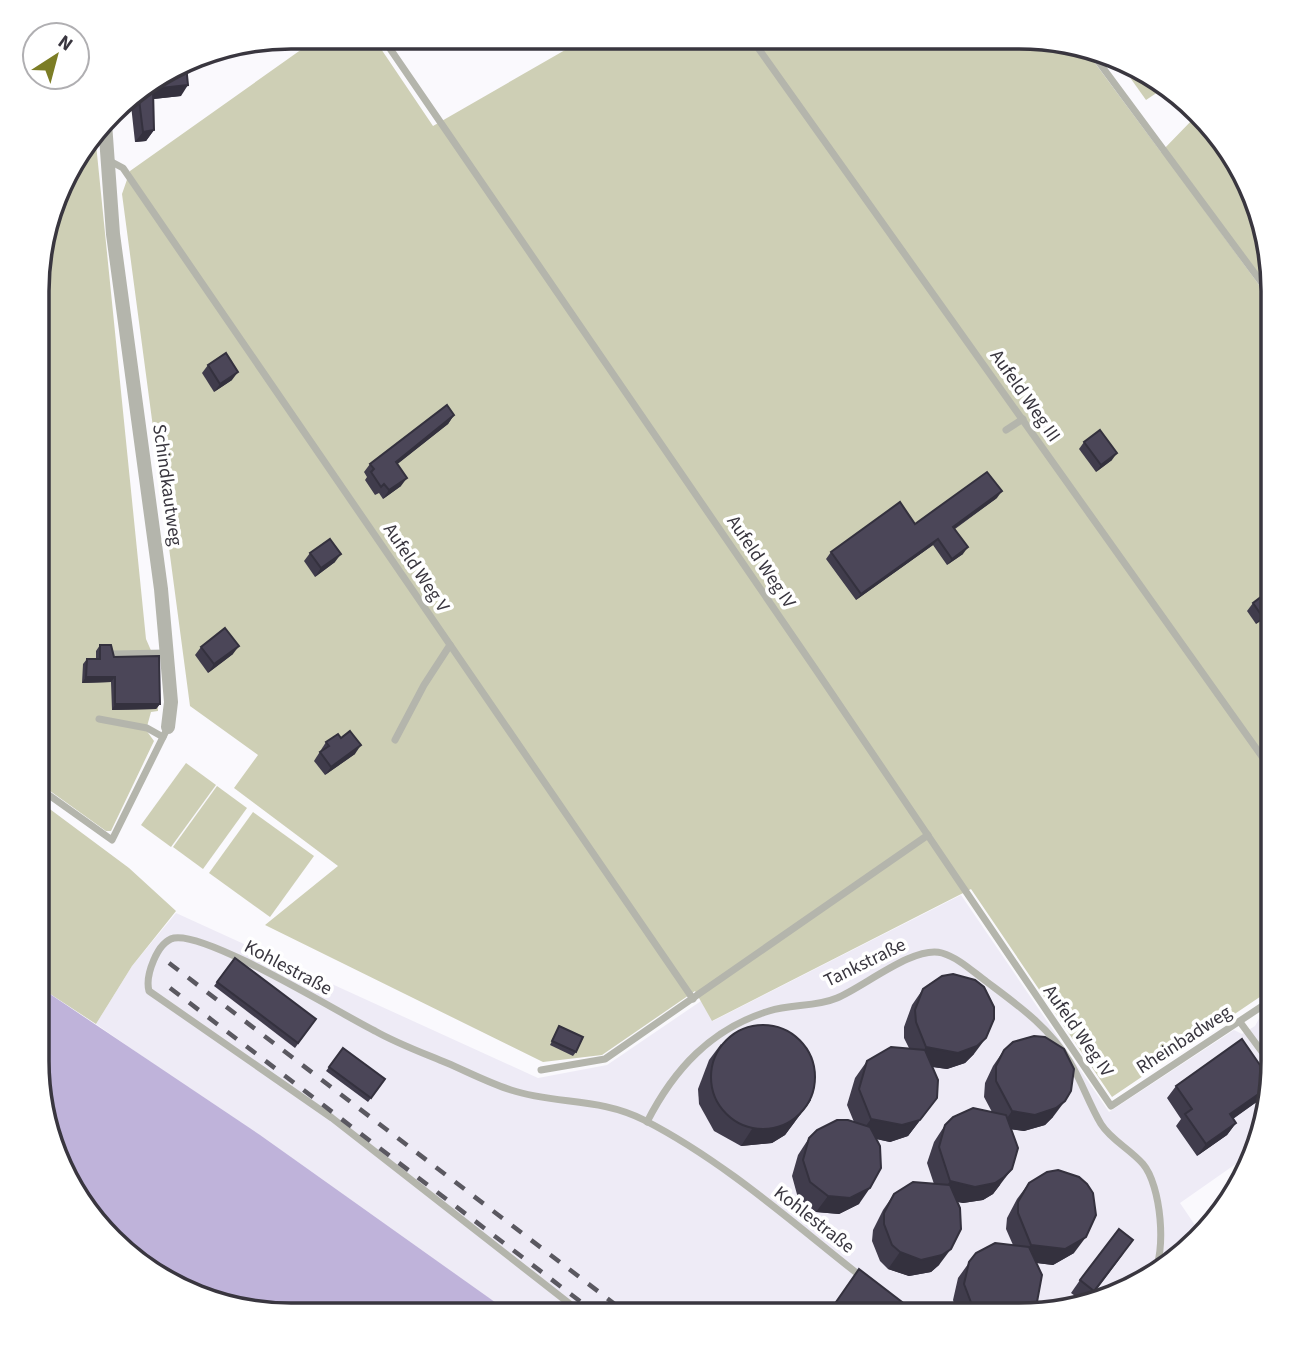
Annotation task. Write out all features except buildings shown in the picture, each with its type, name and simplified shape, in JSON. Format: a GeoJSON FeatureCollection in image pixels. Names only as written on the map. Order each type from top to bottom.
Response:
{"type":"FeatureCollection","features":[{"type":"Feature","properties":{"kind":"street","name":"Schindkautweg"},"geometry":{"type":"LineString","coordinates":[[105,137],[113,234],[168,653],[171,702],[166,732]]}},
{"type":"Feature","properties":{"kind":"lane","name":"Aufeld Weg IV"},"geometry":{"type":"LineString","coordinates":[[390,49],[1111,1106]]}},
{"type":"Feature","properties":{"kind":"lane","name":"Aufeld Weg III"},"geometry":{"type":"LineString","coordinates":[[759,49],[1260,754]]}},
{"type":"Feature","properties":{"kind":"lane"},"geometry":{"type":"LineString","coordinates":[[1099,63],[1260,280]]}},
{"type":"Feature","properties":{"kind":"lane","name":"Aufeld Weg V"},"geometry":{"type":"LineString","coordinates":[[108,160],[122,168],[693,999]]}},
{"type":"Feature","properties":{"kind":"lane"},"geometry":{"type":"LineString","coordinates":[[1006,430],[1023,419]]}},
{"type":"Feature","properties":{"kind":"lane"},"geometry":{"type":"LineString","coordinates":[[395,740],[424,685],[450,645]]}},
{"type":"Feature","properties":{"kind":"lane"},"geometry":{"type":"LineString","coordinates":[[112,654],[168,653]]}},
{"type":"Feature","properties":{"kind":"lane"},"geometry":{"type":"LineString","coordinates":[[99,719],[166,732]]}},
{"type":"Feature","properties":{"kind":"lane","name":"Schindkautweg"},"geometry":{"type":"LineString","coordinates":[[50,796],[112,840],[166,732]]}},
{"type":"Feature","properties":{"kind":"lane"},"geometry":{"type":"LineString","coordinates":[[541,1070],[606,1059],[928,835]]}},
{"type":"Feature","properties":{"kind":"lane","name":"Kohlestraße"},"geometry":{"type":"LineString","coordinates":[[567,1302],[332,1118],[149,991],[146,980],[148,970],[165,944],[173,938],[192,940],[223,952],[378,1033],[511,1090],[603,1104],[647,1122],[715,1163],[867,1281]]}},
{"type":"Feature","properties":{"kind":"lane","name":"Tankstraße"},"geometry":{"type":"LineString","coordinates":[[647,1122],[666,1086],[690,1057],[733,1027],[769,1011],[835,999],[920,954],[940,953],[956,960],[1033,1016],[1055,1038],[1071,1063],[1103,1127],[1144,1165],[1154,1184],[1160,1257]]}},
{"type":"Feature","properties":{"kind":"lane","name":"Rheinbadweg"},"geometry":{"type":"LineString","coordinates":[[1111,1106],[1260,1008]]}},
{"type":"Feature","properties":{"kind":"lane"},"geometry":{"type":"LineString","coordinates":[[1240,1022],[1260,1049]]}},
{"type":"Feature","properties":{"kind":"shaded area"},"geometry":{"type":"Polygon","coordinates":[[[961,895],[1109,1112],[1234,1030],[1242,1034],[1255,1026],[1260,1017],[1260,1076],[1256,1108],[1239,1162],[1180,1203],[1195,1226],[1166,1253],[1126,1278],[1097,1290],[1066,1298],[1034,1302],[494,1302],[96,1024],[132,966],[176,913],[538,1078],[607,1065],[701,1001],[713,1021],[961,895]]]}},
{"type":"Feature","properties":{"kind":"shaded area"},"geometry":{"type":"Polygon","coordinates":[[[50,994],[260,1135],[495,1302],[276,1302],[244,1298],[213,1290],[184,1278],[144,1253],[120,1232],[99,1208],[81,1182],[67,1153],[54,1108],[50,1076],[50,994]]]}},
{"type":"Feature","properties":{"kind":"green space"},"geometry":{"type":"Polygon","coordinates":[[[302,49],[381,49],[433,126],[567,49],[1050,51],[1093,61],[1161,152],[1191,122],[1211,144],[1236,184],[1248,213],[1260,276],[1260,282],[1202,207],[1260,286],[1260,997],[1112,1097],[971,889],[712,1021],[695,991],[602,1055],[543,1062],[265,925],[338,866],[234,788],[258,755],[190,706],[122,194],[130,171],[302,49]]]}},
{"type":"Feature","properties":{"kind":"green space"},"geometry":{"type":"Polygon","coordinates":[[[1128,75],[1157,93],[1146,100],[1128,75]]]}},
{"type":"Feature","properties":{"kind":"green space"},"geometry":{"type":"Polygon","coordinates":[[[96,148],[146,639],[156,662],[158,711],[151,712],[146,730],[154,741],[111,831],[106,831],[50,791],[51,260],[67,199],[81,170],[96,148]]]}},
{"type":"Feature","properties":{"kind":"green space"},"geometry":{"type":"Polygon","coordinates":[[[186,763],[216,785],[171,847],[141,825],[186,763]]]}},
{"type":"Feature","properties":{"kind":"green space"},"geometry":{"type":"Polygon","coordinates":[[[217,786],[247,808],[203,869],[173,847],[217,786]]]}},
{"type":"Feature","properties":{"kind":"green space"},"geometry":{"type":"Polygon","coordinates":[[[50,809],[129,868],[176,911],[132,966],[96,1024],[50,994],[50,809]]]}},
{"type":"Feature","properties":{"kind":"green space"},"geometry":{"type":"Polygon","coordinates":[[[253,812],[314,856],[270,917],[209,873],[253,812]]]}},
{"type":"Feature","properties":{"kind":"railway"},"geometry":{"type":"LineString","coordinates":[[169,963],[612,1302]]}},
{"type":"Feature","properties":{"kind":"railway"},"geometry":{"type":"LineString","coordinates":[[170,988],[581,1302]]}}]}
